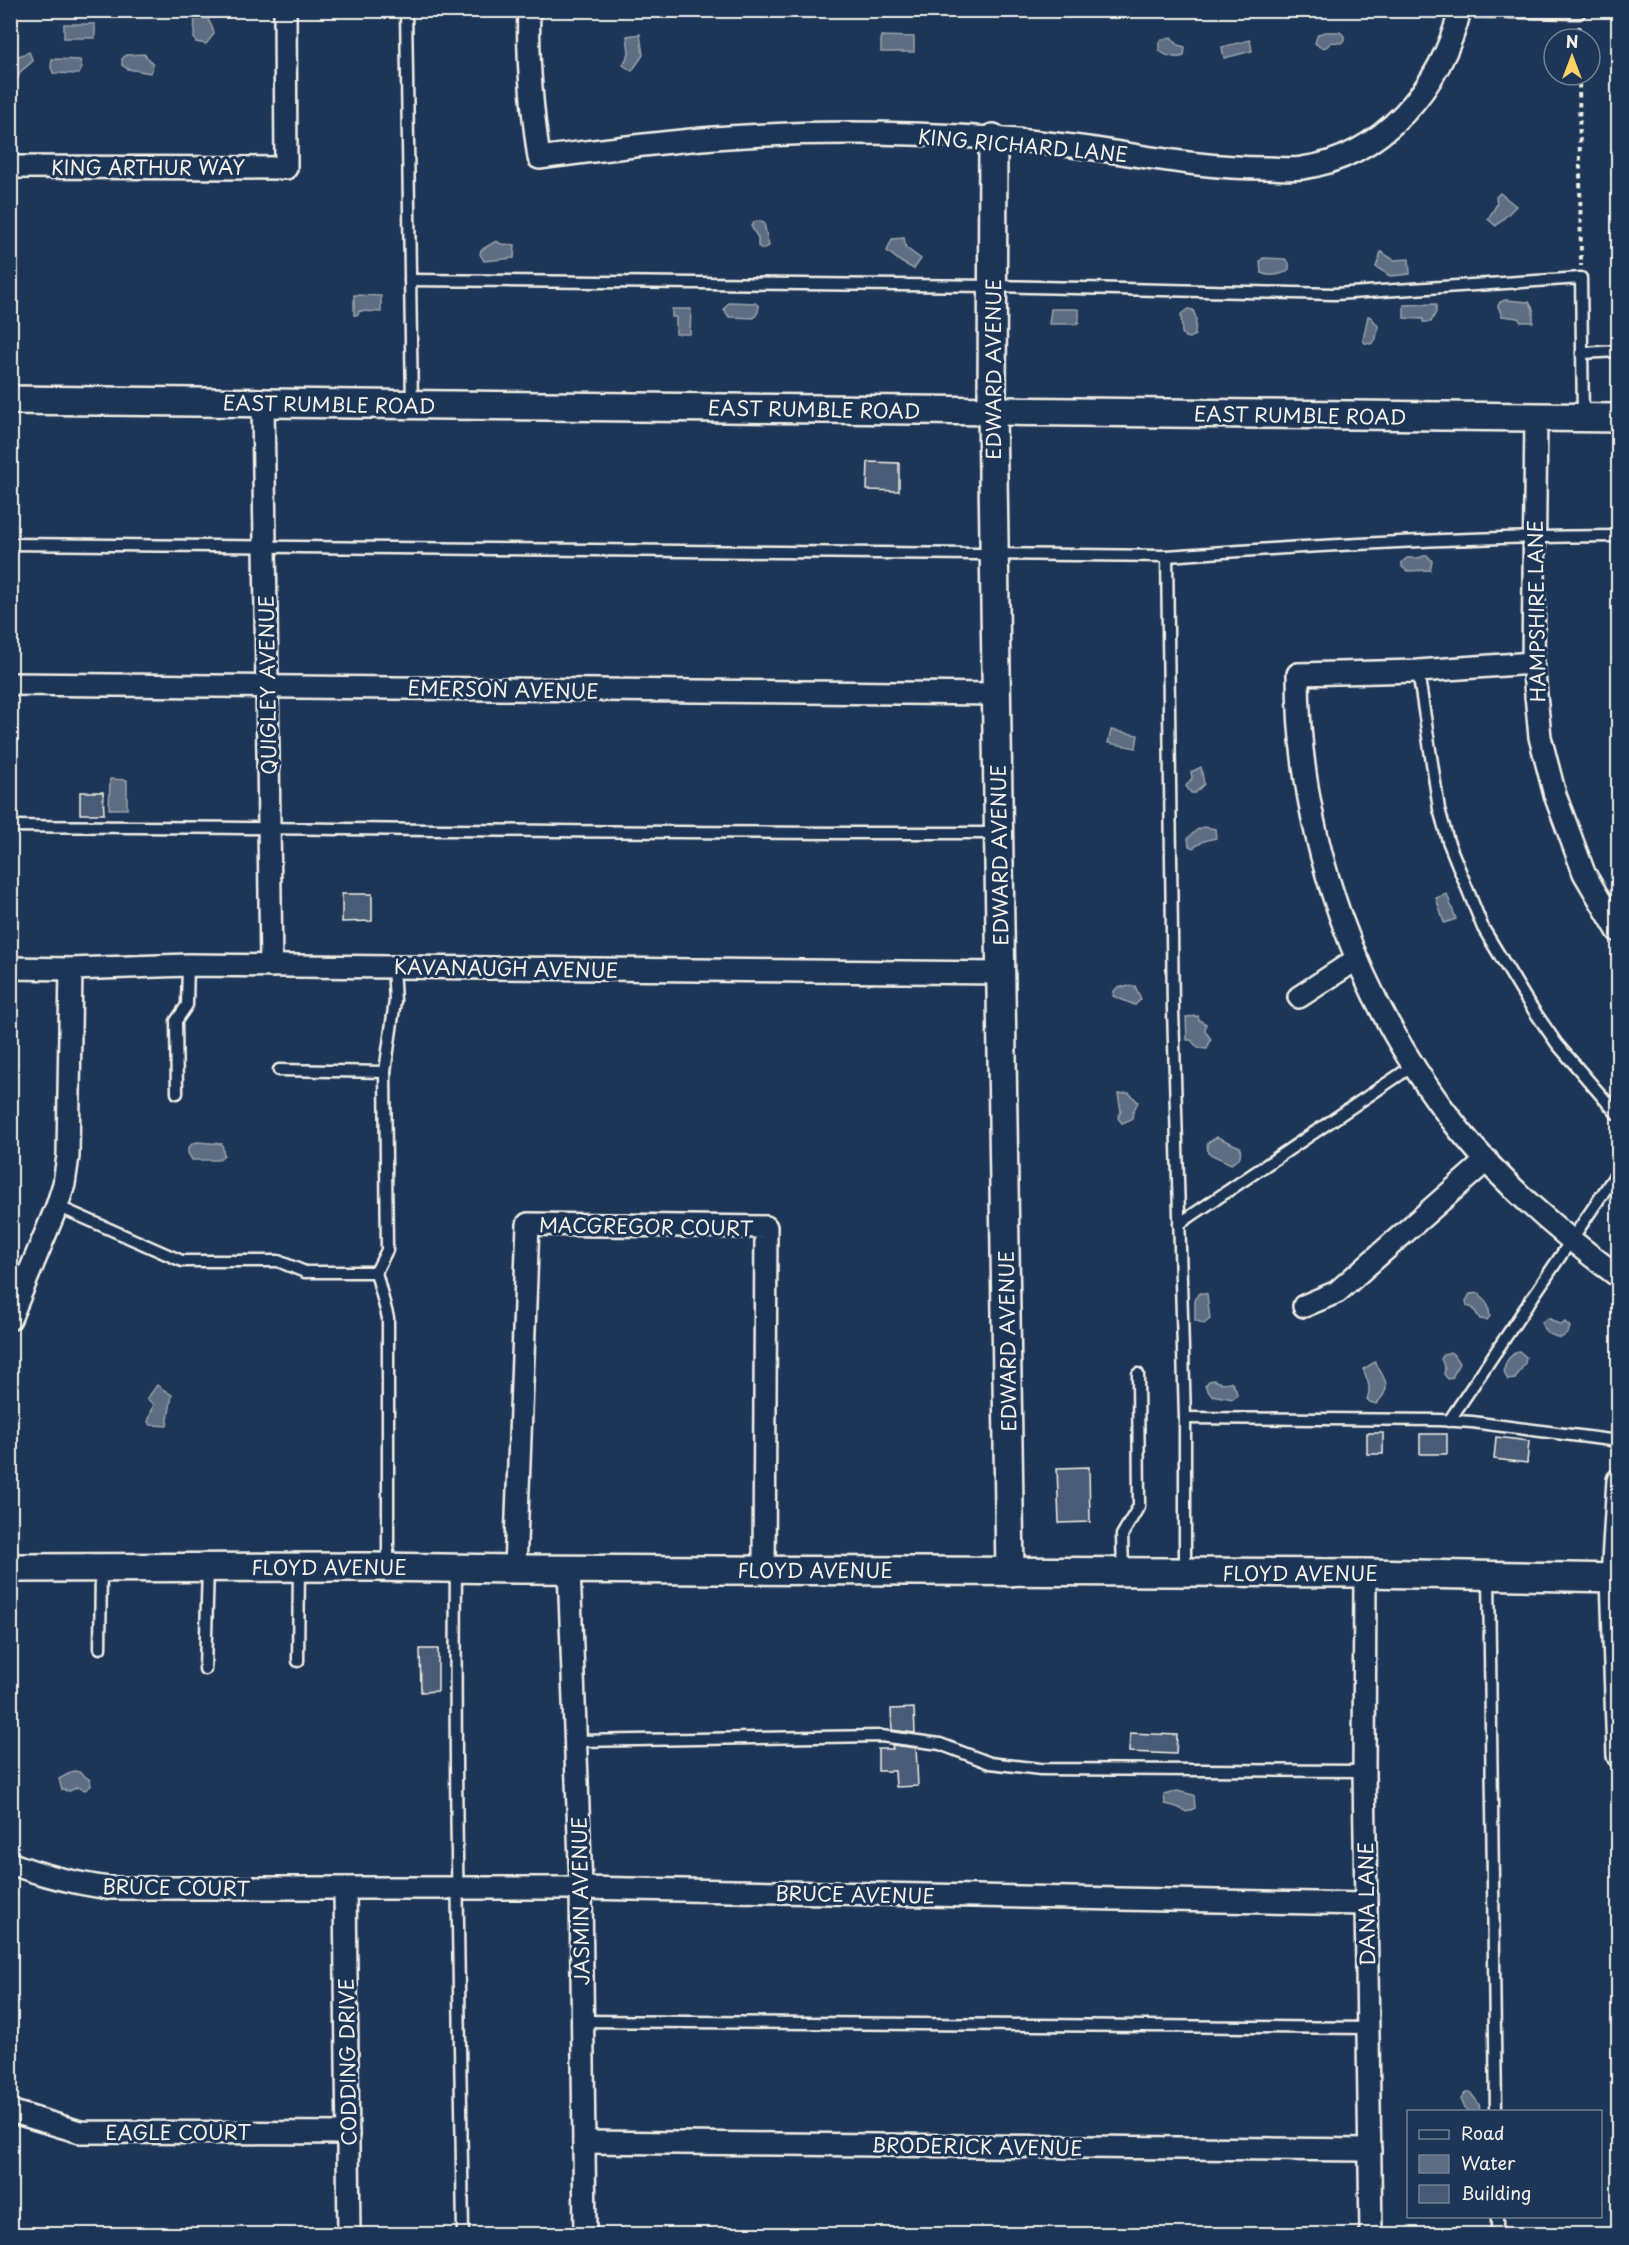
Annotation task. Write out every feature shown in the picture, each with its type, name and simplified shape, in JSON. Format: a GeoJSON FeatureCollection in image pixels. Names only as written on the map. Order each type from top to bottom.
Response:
{"type":"FeatureCollection","features":[{"type":"Feature","properties":{"kind":"street","name":"KING ARTHUR WAY"},"geometry":{"type":"LineString","coordinates":[[10,166],[286,168],[285,10]]}},
{"type":"Feature","properties":{"kind":"street","name":"KING RICHARD LANE"},"geometry":{"type":"LineString","coordinates":[[529,10],[528,37],[532,105],[539,158],[645,144],[729,137],[819,133],[914,134],[993,138],[1094,149],[1190,164],[1240,168],[1302,168],[1361,147],[1382,133],[1400,118],[1425,90],[1452,40],[1460,11]]}},
{"type":"Feature","properties":{"kind":"street","name":"EDWARD AVENUE"},"geometry":{"type":"LineString","coordinates":[[993,138],[992,411],[1010,1572]]}},
{"type":"Feature","properties":{"kind":"street","name":"EAST RUMBLE ROAD"},"geometry":{"type":"LineString","coordinates":[[10,400],[1618,418]]}},
{"type":"Feature","properties":{"kind":"street","name":"QUIGLEY AVENUE"},"geometry":{"type":"LineString","coordinates":[[263,403],[271,966]]}},
{"type":"Feature","properties":{"kind":"street","name":"HAMPSHIRE LANE"},"geometry":{"type":"LineString","coordinates":[[1536,418],[1533,663],[1540,737],[1555,795],[1584,873],[1618,931]]}},
{"type":"Feature","properties":{"kind":"street"},"geometry":{"type":"LineString","coordinates":[[1533,663],[1418,671],[1298,674],[1303,763],[1315,832],[1342,923],[1393,1032],[1462,1133],[1532,1207],[1618,1276]]}},
{"type":"Feature","properties":{"kind":"street","name":"EMERSON AVENUE"},"geometry":{"type":"LineString","coordinates":[[10,684],[996,694]]}},
{"type":"Feature","properties":{"kind":"street"},"geometry":{"type":"LineString","coordinates":[[1299,997],[1357,958]]}},
{"type":"Feature","properties":{"kind":"street","name":"KAVANAUGH AVENUE"},"geometry":{"type":"LineString","coordinates":[[10,968],[71,969],[188,965],[1002,973]]}},
{"type":"Feature","properties":{"kind":"street"},"geometry":{"type":"LineString","coordinates":[[10,1319],[18,1278],[57,1206],[64,1184],[68,1156],[71,969]]}},
{"type":"Feature","properties":{"kind":"street"},"geometry":{"type":"LineString","coordinates":[[1304,1306],[1337,1292],[1487,1160]]}},
{"type":"Feature","properties":{"kind":"street","name":"MACGREGOR COURT"},"geometry":{"type":"LineString","coordinates":[[515,1569],[528,1224],[766,1227],[764,1570]]}},
{"type":"Feature","properties":{"kind":"street"},"geometry":{"type":"LineString","coordinates":[[1618,1480],[1615,1578],[1618,1756]]}},
{"type":"Feature","properties":{"kind":"street","name":"FLOYD AVENUE"},"geometry":{"type":"LineString","coordinates":[[10,1568],[102,1569],[208,1566],[569,1568],[1365,1573],[1615,1578]]}},
{"type":"Feature","properties":{"kind":"street","name":"JASMIN AVENUE"},"geometry":{"type":"LineString","coordinates":[[569,1568],[581,1888],[585,2235]]}},
{"type":"Feature","properties":{"kind":"street","name":"DANA LANE"},"geometry":{"type":"LineString","coordinates":[[1365,1573],[1364,1771],[1371,2235]]}},
{"type":"Feature","properties":{"kind":"street","name":"BRUCE COURT"},"geometry":{"type":"LineString","coordinates":[[10,1863],[37,1874],[70,1883],[110,1888],[345,1889]]}},
{"type":"Feature","properties":{"kind":"street","name":"BRUCE AVENUE"},"geometry":{"type":"LineString","coordinates":[[345,1889],[581,1888],[1366,1904]]}},
{"type":"Feature","properties":{"kind":"street","name":"CODDING DRIVE"},"geometry":{"type":"LineString","coordinates":[[345,1889],[349,2235]]}},
{"type":"Feature","properties":{"kind":"street","name":"EAGLE COURT"},"geometry":{"type":"LineString","coordinates":[[10,2111],[80,2132],[348,2133]]}},
{"type":"Feature","properties":{"kind":"street","name":"BRODERICK AVENUE"},"geometry":{"type":"LineString","coordinates":[[584,2142],[1370,2150]]}},
{"type":"Feature","properties":{"kind":"lane"},"geometry":{"type":"LineString","coordinates":[[406,10],[412,405]]}},
{"type":"Feature","properties":{"kind":"lane"},"geometry":{"type":"LineString","coordinates":[[1371,10],[1579,13]]}},
{"type":"Feature","properties":{"kind":"lane"},"geometry":{"type":"LineString","coordinates":[[410,280],[993,286],[1335,294],[1581,278],[1583,418]]}},
{"type":"Feature","properties":{"kind":"lane"},"geometry":{"type":"LineString","coordinates":[[1582,353],[1618,351]]}},
{"type":"Feature","properties":{"kind":"lane"},"geometry":{"type":"LineString","coordinates":[[10,544],[1167,556],[1327,544],[1618,536]]}},
{"type":"Feature","properties":{"kind":"lane"},"geometry":{"type":"LineString","coordinates":[[1167,556],[1173,985],[1185,1418],[1185,1573]]}},
{"type":"Feature","properties":{"kind":"lane"},"geometry":{"type":"LineString","coordinates":[[1418,671],[1439,809],[1448,841],[1483,928],[1514,980],[1557,1044],[1618,1115]]}},
{"type":"Feature","properties":{"kind":"lane"},"geometry":{"type":"LineString","coordinates":[[10,826],[562,830],[710,834],[999,833]]}},
{"type":"Feature","properties":{"kind":"lane"},"geometry":{"type":"LineString","coordinates":[[177,1093],[176,1021],[187,1005],[188,965]]}},
{"type":"Feature","properties":{"kind":"lane"},"geometry":{"type":"LineString","coordinates":[[388,1567],[388,1318],[376,1272],[387,1250],[385,1072],[395,1001],[393,967]]}},
{"type":"Feature","properties":{"kind":"lane"},"geometry":{"type":"LineString","coordinates":[[1179,1224],[1414,1065]]}},
{"type":"Feature","properties":{"kind":"lane"},"geometry":{"type":"LineString","coordinates":[[279,1070],[385,1072]]}},
{"type":"Feature","properties":{"kind":"lane"},"geometry":{"type":"LineString","coordinates":[[1449,1420],[1618,1172]]}},
{"type":"Feature","properties":{"kind":"lane"},"geometry":{"type":"LineString","coordinates":[[57,1206],[182,1261],[278,1261],[305,1272],[376,1272]]}},
{"type":"Feature","properties":{"kind":"lane"},"geometry":{"type":"LineString","coordinates":[[1123,1572],[1122,1534],[1139,1506],[1138,1374]]}},
{"type":"Feature","properties":{"kind":"lane"},"geometry":{"type":"LineString","coordinates":[[1185,1418],[1449,1420],[1618,1441]]}},
{"type":"Feature","properties":{"kind":"lane"},"geometry":{"type":"LineString","coordinates":[[205,1669],[208,1566]]}},
{"type":"Feature","properties":{"kind":"lane"},"geometry":{"type":"LineString","coordinates":[[298,1661],[299,1567]]}},
{"type":"Feature","properties":{"kind":"lane"},"geometry":{"type":"LineString","coordinates":[[456,1568],[455,1758],[459,1888],[463,2235]]}},
{"type":"Feature","properties":{"kind":"lane"},"geometry":{"type":"LineString","coordinates":[[100,1648],[102,1569]]}},
{"type":"Feature","properties":{"kind":"lane"},"geometry":{"type":"LineString","coordinates":[[1489,1575],[1496,2110]]}},
{"type":"Feature","properties":{"kind":"lane"},"geometry":{"type":"LineString","coordinates":[[576,1741],[881,1736],[940,1744],[990,1763],[1040,1769],[1364,1771]]}},
{"type":"Feature","properties":{"kind":"lane"},"geometry":{"type":"LineString","coordinates":[[583,2020],[1368,2028]]}},
{"type":"Feature","properties":{"kind":"lane"},"geometry":{"type":"LineString","coordinates":[[1497,2218],[1497,2235]]}},
{"type":"Feature","properties":{"kind":"path"},"geometry":{"type":"LineString","coordinates":[[1579,87],[1581,278]]}},
{"type":"Feature","properties":{"kind":"water"},"geometry":{"type":"Polygon","coordinates":[[[195,11],[205,11],[214,34],[206,44],[196,42],[194,38],[195,11]]]}},
{"type":"Feature","properties":{"kind":"water"},"geometry":{"type":"Polygon","coordinates":[[[64,24],[95,24],[95,38],[64,38],[64,24]]]}},
{"type":"Feature","properties":{"kind":"water"},"geometry":{"type":"Polygon","coordinates":[[[1340,32],[1344,40],[1341,43],[1332,42],[1321,48],[1315,43],[1318,34],[1340,32]]]}},
{"type":"Feature","properties":{"kind":"water"},"geometry":{"type":"Polygon","coordinates":[[[640,34],[643,55],[632,71],[623,65],[629,53],[627,36],[640,34]]]}},
{"type":"Feature","properties":{"kind":"water"},"geometry":{"type":"Polygon","coordinates":[[[881,36],[914,37],[914,52],[881,52],[881,36]]]}},
{"type":"Feature","properties":{"kind":"water"},"geometry":{"type":"Polygon","coordinates":[[[1171,37],[1178,45],[1185,47],[1184,56],[1170,56],[1159,50],[1159,41],[1171,37]]]}},
{"type":"Feature","properties":{"kind":"water"},"geometry":{"type":"Polygon","coordinates":[[[1250,40],[1252,51],[1224,58],[1222,47],[1250,40]]]}},
{"type":"Feature","properties":{"kind":"water"},"geometry":{"type":"Polygon","coordinates":[[[29,52],[33,61],[20,72],[18,78],[11,76],[11,59],[29,52]]]}},
{"type":"Feature","properties":{"kind":"water"},"geometry":{"type":"Polygon","coordinates":[[[144,54],[153,64],[150,73],[128,69],[122,65],[122,59],[126,55],[144,54]]]}},
{"type":"Feature","properties":{"kind":"water"},"geometry":{"type":"Polygon","coordinates":[[[52,59],[80,60],[82,68],[79,74],[53,73],[52,59]]]}},
{"type":"Feature","properties":{"kind":"water"},"geometry":{"type":"Polygon","coordinates":[[[1500,193],[1516,206],[1496,226],[1488,219],[1497,204],[1496,197],[1500,193]]]}},
{"type":"Feature","properties":{"kind":"water"},"geometry":{"type":"Polygon","coordinates":[[[754,222],[764,223],[769,246],[762,249],[758,246],[758,238],[751,226],[754,222]]]}},
{"type":"Feature","properties":{"kind":"water"},"geometry":{"type":"Polygon","coordinates":[[[904,238],[906,248],[921,259],[914,269],[887,251],[892,239],[904,238]]]}},
{"type":"Feature","properties":{"kind":"water"},"geometry":{"type":"Polygon","coordinates":[[[496,241],[501,244],[515,245],[514,258],[484,261],[480,254],[481,250],[496,241]]]}},
{"type":"Feature","properties":{"kind":"water"},"geometry":{"type":"Polygon","coordinates":[[[1381,252],[1394,260],[1409,259],[1410,274],[1390,276],[1376,267],[1381,252]]]}},
{"type":"Feature","properties":{"kind":"water"},"geometry":{"type":"Polygon","coordinates":[[[1263,258],[1285,259],[1289,263],[1289,269],[1276,275],[1261,273],[1260,261],[1263,258]]]}},
{"type":"Feature","properties":{"kind":"water"},"geometry":{"type":"Polygon","coordinates":[[[354,295],[381,296],[381,312],[359,311],[358,315],[354,315],[354,295]]]}},
{"type":"Feature","properties":{"kind":"water"},"geometry":{"type":"Polygon","coordinates":[[[1505,300],[1529,302],[1533,309],[1533,322],[1521,322],[1518,318],[1502,316],[1498,306],[1505,300]]]}},
{"type":"Feature","properties":{"kind":"water"},"geometry":{"type":"Polygon","coordinates":[[[729,302],[755,303],[759,306],[758,312],[754,318],[729,317],[724,309],[729,302]]]}},
{"type":"Feature","properties":{"kind":"water"},"geometry":{"type":"Polygon","coordinates":[[[1436,304],[1436,312],[1431,322],[1404,318],[1404,305],[1436,304]]]}},
{"type":"Feature","properties":{"kind":"water"},"geometry":{"type":"Polygon","coordinates":[[[672,309],[691,309],[690,334],[676,334],[676,317],[672,317],[672,309]]]}},
{"type":"Feature","properties":{"kind":"water"},"geometry":{"type":"Polygon","coordinates":[[[1051,309],[1077,309],[1079,310],[1079,322],[1049,324],[1051,309]]]}},
{"type":"Feature","properties":{"kind":"water"},"geometry":{"type":"Polygon","coordinates":[[[1188,309],[1193,310],[1196,318],[1195,335],[1189,338],[1182,333],[1181,314],[1188,309]]]}},
{"type":"Feature","properties":{"kind":"water"},"geometry":{"type":"Polygon","coordinates":[[[1368,316],[1378,326],[1376,339],[1371,344],[1363,340],[1368,316]]]}},
{"type":"Feature","properties":{"kind":"water"},"geometry":{"type":"Polygon","coordinates":[[[1427,555],[1432,561],[1430,570],[1407,571],[1402,567],[1402,562],[1407,558],[1427,555]]]}},
{"type":"Feature","properties":{"kind":"water"},"geometry":{"type":"Polygon","coordinates":[[[1111,730],[1138,735],[1136,748],[1108,743],[1111,730]]]}},
{"type":"Feature","properties":{"kind":"water"},"geometry":{"type":"Polygon","coordinates":[[[1201,767],[1204,784],[1195,793],[1191,793],[1186,786],[1192,778],[1191,772],[1201,767]]]}},
{"type":"Feature","properties":{"kind":"water"},"geometry":{"type":"Polygon","coordinates":[[[110,779],[127,780],[127,809],[109,809],[110,779]]]}},
{"type":"Feature","properties":{"kind":"water"},"geometry":{"type":"Polygon","coordinates":[[[1204,827],[1215,829],[1216,838],[1204,841],[1193,848],[1189,846],[1188,838],[1204,827]]]}},
{"type":"Feature","properties":{"kind":"water"},"geometry":{"type":"Polygon","coordinates":[[[1447,894],[1456,919],[1444,923],[1436,898],[1447,894]]]}},
{"type":"Feature","properties":{"kind":"water"},"geometry":{"type":"Polygon","coordinates":[[[1135,986],[1141,999],[1135,1005],[1113,996],[1118,987],[1135,986]]]}},
{"type":"Feature","properties":{"kind":"water"},"geometry":{"type":"Polygon","coordinates":[[[1198,1016],[1199,1020],[1206,1024],[1205,1031],[1211,1039],[1207,1049],[1198,1048],[1191,1040],[1187,1040],[1186,1017],[1198,1016]]]}},
{"type":"Feature","properties":{"kind":"water"},"geometry":{"type":"Polygon","coordinates":[[[1129,1093],[1138,1102],[1132,1119],[1122,1123],[1118,1118],[1121,1111],[1118,1094],[1129,1093]]]}},
{"type":"Feature","properties":{"kind":"water"},"geometry":{"type":"Polygon","coordinates":[[[1217,1137],[1240,1147],[1241,1153],[1236,1161],[1231,1164],[1208,1153],[1207,1143],[1217,1137]]]}},
{"type":"Feature","properties":{"kind":"water"},"geometry":{"type":"Polygon","coordinates":[[[198,1142],[222,1144],[224,1155],[218,1160],[192,1160],[188,1148],[198,1142]]]}},
{"type":"Feature","properties":{"kind":"water"},"geometry":{"type":"Polygon","coordinates":[[[1200,1293],[1207,1294],[1210,1319],[1204,1324],[1195,1320],[1195,1299],[1200,1293]]]}},
{"type":"Feature","properties":{"kind":"water"},"geometry":{"type":"Polygon","coordinates":[[[1479,1293],[1488,1305],[1490,1316],[1487,1320],[1480,1319],[1473,1308],[1467,1306],[1466,1301],[1470,1294],[1479,1293]]]}},
{"type":"Feature","properties":{"kind":"water"},"geometry":{"type":"Polygon","coordinates":[[[1548,1318],[1561,1325],[1565,1322],[1570,1327],[1568,1333],[1561,1338],[1548,1333],[1542,1322],[1548,1318]]]}},
{"type":"Feature","properties":{"kind":"water"},"geometry":{"type":"Polygon","coordinates":[[[1519,1351],[1526,1357],[1525,1363],[1515,1379],[1508,1380],[1504,1371],[1506,1363],[1519,1351]]]}},
{"type":"Feature","properties":{"kind":"water"},"geometry":{"type":"Polygon","coordinates":[[[1450,1352],[1459,1363],[1452,1378],[1448,1379],[1444,1374],[1445,1368],[1441,1359],[1444,1354],[1450,1352]]]}},
{"type":"Feature","properties":{"kind":"water"},"geometry":{"type":"Polygon","coordinates":[[[1375,1362],[1386,1384],[1385,1393],[1376,1404],[1367,1399],[1369,1387],[1363,1369],[1375,1362]]]}},
{"type":"Feature","properties":{"kind":"water"},"geometry":{"type":"Polygon","coordinates":[[[1214,1380],[1221,1383],[1231,1382],[1237,1395],[1233,1399],[1211,1395],[1205,1386],[1209,1381],[1214,1380]]]}},
{"type":"Feature","properties":{"kind":"water"},"geometry":{"type":"Polygon","coordinates":[[[157,1385],[172,1395],[167,1426],[151,1425],[148,1422],[154,1404],[147,1399],[157,1385]]]}},
{"type":"Feature","properties":{"kind":"water"},"geometry":{"type":"Polygon","coordinates":[[[74,1771],[90,1780],[91,1786],[85,1790],[77,1787],[70,1791],[62,1790],[59,1779],[74,1771]]]}},
{"type":"Feature","properties":{"kind":"water"},"geometry":{"type":"Polygon","coordinates":[[[1177,1791],[1194,1795],[1195,1808],[1187,1812],[1165,1804],[1164,1795],[1177,1791]]]}},
{"type":"Feature","properties":{"kind":"water"},"geometry":{"type":"Polygon","coordinates":[[[1466,2092],[1470,2092],[1479,2104],[1480,2110],[1466,2110],[1461,2099],[1466,2092]]]}},
{"type":"Feature","properties":{"kind":"building"},"geometry":{"type":"Polygon","coordinates":[[[868,462],[899,463],[899,491],[867,490],[868,462]]]}},
{"type":"Feature","properties":{"kind":"building"},"geometry":{"type":"Polygon","coordinates":[[[80,792],[103,792],[104,814],[80,814],[80,792]]]}},
{"type":"Feature","properties":{"kind":"building"},"geometry":{"type":"Polygon","coordinates":[[[342,894],[372,894],[372,921],[342,922],[342,894]]]}},
{"type":"Feature","properties":{"kind":"building"},"geometry":{"type":"Polygon","coordinates":[[[1367,1433],[1383,1433],[1383,1454],[1367,1454],[1367,1433]]]}},
{"type":"Feature","properties":{"kind":"building"},"geometry":{"type":"Polygon","coordinates":[[[1420,1434],[1447,1434],[1447,1454],[1420,1454],[1420,1434]]]}},
{"type":"Feature","properties":{"kind":"building"},"geometry":{"type":"Polygon","coordinates":[[[1496,1437],[1529,1441],[1527,1463],[1494,1459],[1496,1437]]]}},
{"type":"Feature","properties":{"kind":"building"},"geometry":{"type":"Polygon","coordinates":[[[1089,1467],[1090,1522],[1059,1523],[1057,1468],[1089,1467]]]}},
{"type":"Feature","properties":{"kind":"building"},"geometry":{"type":"Polygon","coordinates":[[[420,1649],[438,1649],[438,1691],[421,1692],[420,1649]]]}},
{"type":"Feature","properties":{"kind":"building"},"geometry":{"type":"Polygon","coordinates":[[[914,1708],[915,1733],[892,1730],[891,1709],[914,1708]]]}},
{"type":"Feature","properties":{"kind":"building"},"geometry":{"type":"Polygon","coordinates":[[[1130,1733],[1177,1735],[1176,1754],[1129,1752],[1130,1733]]]}},
{"type":"Feature","properties":{"kind":"building"},"geometry":{"type":"Polygon","coordinates":[[[892,1745],[916,1748],[918,1786],[896,1787],[895,1771],[878,1771],[878,1749],[893,1749],[892,1745]]]}}]}
